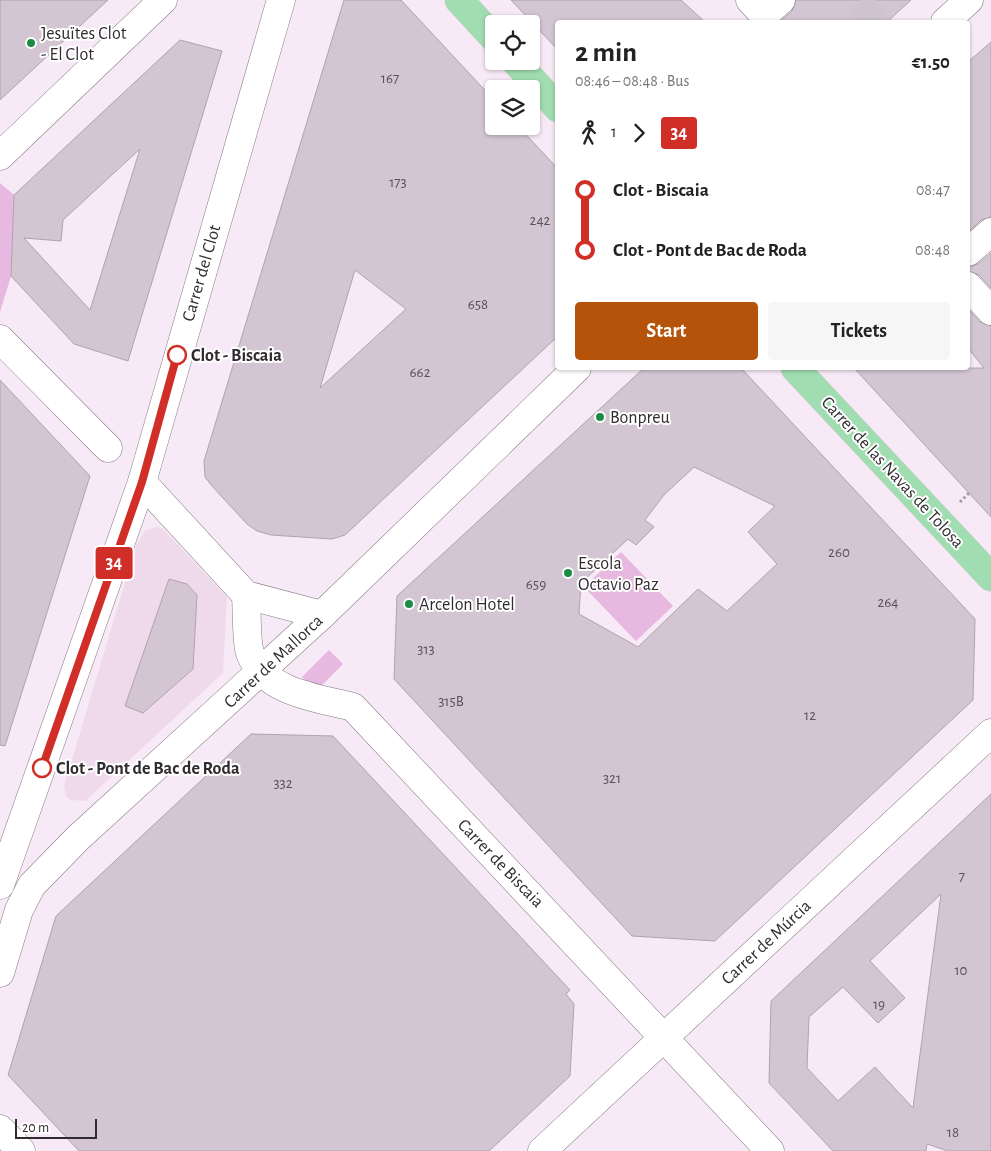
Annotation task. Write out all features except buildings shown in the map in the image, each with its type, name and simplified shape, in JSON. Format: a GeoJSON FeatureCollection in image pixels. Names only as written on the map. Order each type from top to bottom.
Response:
{"type":"FeatureCollection","features":[{"type":"Feature","properties":{"kind":"main road"},"geometry":{"type":"LineString","coordinates":[[459,0],[485,28]]}},
{"type":"Feature","properties":{"kind":"main road"},"geometry":{"type":"LineString","coordinates":[[523,70],[555,105]]}},
{"type":"Feature","properties":{"kind":"main road","name":"Carrer de las Navas de Tolosa"},"geometry":{"type":"LineString","coordinates":[[797,370],[991,577]]}},
{"type":"Feature","properties":{"kind":"street"},"geometry":{"type":"LineString","coordinates":[[0,156],[163,0]]}},
{"type":"Feature","properties":{"kind":"street","name":"Carrer del Clot"},"geometry":{"type":"LineString","coordinates":[[0,885],[142,482],[281,0]]}},
{"type":"Feature","properties":{"kind":"street"},"geometry":{"type":"LineString","coordinates":[[750,0],[764,15],[781,0]]}},
{"type":"Feature","properties":{"kind":"street"},"geometry":{"type":"LineString","coordinates":[[946,20],[966,1]]}},
{"type":"Feature","properties":{"kind":"street"},"geometry":{"type":"LineString","coordinates":[[970,250],[991,232]]}},
{"type":"Feature","properties":{"kind":"street"},"geometry":{"type":"LineString","coordinates":[[970,288],[991,311]]}},
{"type":"Feature","properties":{"kind":"street"},"geometry":{"type":"LineString","coordinates":[[0,340],[108,448]]}},
{"type":"Feature","properties":{"kind":"street","name":"Carrer de Mallorca"},"geometry":{"type":"LineString","coordinates":[[0,973],[19,910],[32,885],[78,838],[262,672],[575,370]]}},
{"type":"Feature","properties":{"kind":"street"},"geometry":{"type":"LineString","coordinates":[[142,482],[246,595],[322,615]]}},
{"type":"Feature","properties":{"kind":"street","name":"Carrer de Biscaia"},"geometry":{"type":"LineString","coordinates":[[246,595],[250,653],[262,672],[285,689],[353,707],[770,1151]]}},
{"type":"Feature","properties":{"kind":"street","name":"Carrer de Múrcia"},"geometry":{"type":"LineString","coordinates":[[542,1151],[991,733]]}},
{"type":"Feature","properties":{"kind":"street"},"geometry":{"type":"LineString","coordinates":[[0,1129],[21,1151]]}},
{"type":"Feature","properties":{"kind":"path"},"geometry":{"type":"LineString","coordinates":[[960,502],[969,493]]}},
{"type":"Feature","properties":{"kind":"shaded area"},"geometry":{"type":"Polygon","coordinates":[[[0,183],[14,195],[11,276],[0,312],[0,183]]]}},
{"type":"Feature","properties":{"kind":"shaded area"},"geometry":{"type":"Polygon","coordinates":[[[157,527],[163,529],[227,597],[223,673],[85,801],[71,800],[66,796],[64,786],[137,543],[146,530],[157,527]]]}},
{"type":"Feature","properties":{"kind":"shaded area"},"geometry":{"type":"Polygon","coordinates":[[[621,552],[673,606],[636,641],[584,587],[621,552]]]}},
{"type":"Feature","properties":{"kind":"shaded area"},"geometry":{"type":"Polygon","coordinates":[[[329,650],[343,664],[316,691],[302,677],[329,650]]]}},
{"type":"Feature","properties":{"kind":"tunnel"},"geometry":{"type":"LineString","coordinates":[[860,20],[882,0]]}},
{"type":"Feature","properties":{"kind":"bus line","name":"34"},"geometry":{"type":"LineString","coordinates":[[42,768],[142,482],[177,355]]}},
{"type":"Feature","properties":{"kind":"place","name":"Jesuïtes Clot - El Clot"},"geometry":{"type":"Point","coordinates":[31,43]}},
{"type":"Feature","properties":{"kind":"place","name":"Clot - Biscaia"},"geometry":{"type":"Point","coordinates":[177,355]}},
{"type":"Feature","properties":{"kind":"place","name":"Bonpreu"},"geometry":{"type":"Point","coordinates":[600,417]}},
{"type":"Feature","properties":{"kind":"place","name":"Escola Octavio Paz"},"geometry":{"type":"Point","coordinates":[568,573]}},
{"type":"Feature","properties":{"kind":"place","name":"Arcelon Hotel"},"geometry":{"type":"Point","coordinates":[409,604]}},
{"type":"Feature","properties":{"kind":"place","name":"Clot - Pont de Bac de Roda"},"geometry":{"type":"Point","coordinates":[42,768]}}]}
